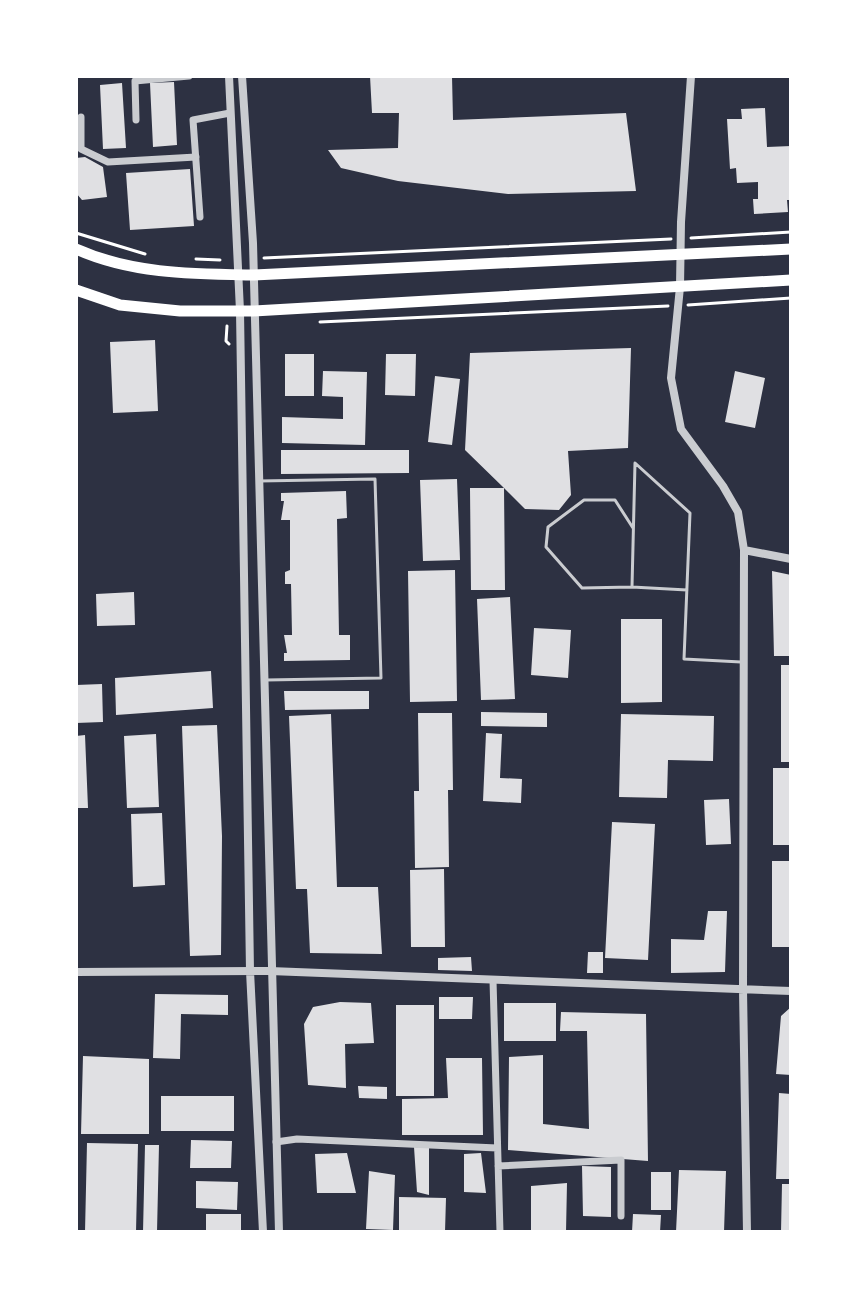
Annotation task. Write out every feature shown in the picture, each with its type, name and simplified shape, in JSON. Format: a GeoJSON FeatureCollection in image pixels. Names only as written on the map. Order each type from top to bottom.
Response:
{"type":"FeatureCollection","features":[{"type":"Feature","properties":{"kind":"highway"},"geometry":{"type":"LineString","coordinates":[[76,249],[101,260],[175,274],[253,275],[791,249]]}},
{"type":"Feature","properties":{"kind":"highway"},"geometry":{"type":"LineString","coordinates":[[76,290],[120,305],[180,311],[253,311],[791,280]]}},
{"type":"Feature","properties":{"kind":"street"},"geometry":{"type":"LineString","coordinates":[[136,120],[135,81],[189,76]]}},
{"type":"Feature","properties":{"kind":"street"},"geometry":{"type":"LineString","coordinates":[[229,76],[240,311],[250,971],[263,1232]]}},
{"type":"Feature","properties":{"kind":"street"},"geometry":{"type":"LineString","coordinates":[[242,76],[253,261],[279,1232]]}},
{"type":"Feature","properties":{"kind":"street"},"geometry":{"type":"LineString","coordinates":[[691,76],[680,287],[671,378],[681,429],[738,512],[744,550],[743,990],[747,1232]]}},
{"type":"Feature","properties":{"kind":"street"},"geometry":{"type":"LineString","coordinates":[[200,217],[193,120],[230,113]]}},
{"type":"Feature","properties":{"kind":"street"},"geometry":{"type":"LineString","coordinates":[[81,117],[81,149],[108,162],[196,157]]}},
{"type":"Feature","properties":{"kind":"street"},"geometry":{"type":"LineString","coordinates":[[744,550],[791,559]]}},
{"type":"Feature","properties":{"kind":"street"},"geometry":{"type":"LineString","coordinates":[[76,972],[270,971],[791,991]]}},
{"type":"Feature","properties":{"kind":"street"},"geometry":{"type":"LineString","coordinates":[[493,980],[500,1232]]}},
{"type":"Feature","properties":{"kind":"street"},"geometry":{"type":"LineString","coordinates":[[276,1142],[297,1139],[497,1148]]}},
{"type":"Feature","properties":{"kind":"street"},"geometry":{"type":"LineString","coordinates":[[498,1166],[621,1160],[621,1216]]}},
{"type":"Feature","properties":{"kind":"lane"},"geometry":{"type":"LineString","coordinates":[[632,587],[635,463],[690,513],[684,659],[744,662]]}},
{"type":"Feature","properties":{"kind":"lane"},"geometry":{"type":"LineString","coordinates":[[258,481],[375,479],[381,678],[262,680]]}},
{"type":"Feature","properties":{"kind":"lane"},"geometry":{"type":"LineString","coordinates":[[634,530],[615,500],[584,500],[548,527],[546,547],[582,588],[687,590]]}},
{"type":"Feature","properties":{"kind":"path"},"geometry":{"type":"LineString","coordinates":[[253,261],[281,256],[791,232]]}},
{"type":"Feature","properties":{"kind":"path"},"geometry":{"type":"LineString","coordinates":[[76,233],[152,255]]}},
{"type":"Feature","properties":{"kind":"path"},"geometry":{"type":"LineString","coordinates":[[194,259],[238,260]]}},
{"type":"Feature","properties":{"kind":"building"},"geometry":{"type":"Polygon","coordinates":[[[370,76],[452,76],[453,120],[626,113],[636,191],[508,194],[398,181],[341,168],[328,150],[398,148],[399,113],[372,113],[370,76]]]}},
{"type":"Feature","properties":{"kind":"building"},"geometry":{"type":"Polygon","coordinates":[[[174,82],[177,145],[153,147],[150,83],[174,82]]]}},
{"type":"Feature","properties":{"kind":"building"},"geometry":{"type":"Polygon","coordinates":[[[122,83],[126,148],[103,149],[100,85],[122,83]]]}},
{"type":"Feature","properties":{"kind":"building"},"geometry":{"type":"Polygon","coordinates":[[[765,108],[767,147],[791,146],[791,200],[787,200],[788,212],[754,214],[753,199],[758,199],[758,182],[737,183],[736,168],[730,169],[727,119],[742,119],[741,109],[765,108]]]}},
{"type":"Feature","properties":{"kind":"building"},"geometry":{"type":"Polygon","coordinates":[[[85,157],[103,167],[107,197],[82,200],[76,193],[76,158],[85,157]]]}},
{"type":"Feature","properties":{"kind":"building"},"geometry":{"type":"Polygon","coordinates":[[[190,169],[194,226],[130,230],[126,173],[190,169]]]}},
{"type":"Feature","properties":{"kind":"building"},"geometry":{"type":"Polygon","coordinates":[[[155,340],[158,411],[113,413],[110,342],[155,340]]]}},
{"type":"Feature","properties":{"kind":"building"},"geometry":{"type":"Polygon","coordinates":[[[631,348],[628,448],[568,451],[571,495],[559,510],[525,509],[465,450],[470,353],[631,348]]]}},
{"type":"Feature","properties":{"kind":"building"},"geometry":{"type":"Polygon","coordinates":[[[285,354],[314,354],[314,396],[285,396],[285,354]]]}},
{"type":"Feature","properties":{"kind":"building"},"geometry":{"type":"Polygon","coordinates":[[[386,354],[416,354],[415,396],[385,395],[386,354]]]}},
{"type":"Feature","properties":{"kind":"building"},"geometry":{"type":"Polygon","coordinates":[[[323,371],[367,372],[365,445],[282,443],[282,417],[343,419],[343,397],[322,396],[323,371]]]}},
{"type":"Feature","properties":{"kind":"building"},"geometry":{"type":"Polygon","coordinates":[[[735,371],[765,378],[755,428],[725,422],[735,371]]]}},
{"type":"Feature","properties":{"kind":"building"},"geometry":{"type":"Polygon","coordinates":[[[435,376],[460,379],[452,445],[428,442],[435,376]]]}},
{"type":"Feature","properties":{"kind":"building"},"geometry":{"type":"Polygon","coordinates":[[[281,450],[409,450],[409,473],[281,474],[281,450]]]}},
{"type":"Feature","properties":{"kind":"building"},"geometry":{"type":"Polygon","coordinates":[[[457,479],[460,560],[423,561],[420,480],[457,479]]]}},
{"type":"Feature","properties":{"kind":"building"},"geometry":{"type":"Polygon","coordinates":[[[470,488],[504,488],[505,590],[471,590],[470,488]]]}},
{"type":"Feature","properties":{"kind":"building"},"geometry":{"type":"Polygon","coordinates":[[[346,491],[347,518],[337,519],[339,635],[350,635],[350,660],[284,661],[284,653],[287,653],[284,635],[292,635],[291,584],[285,584],[285,572],[290,570],[290,520],[281,520],[284,501],[281,501],[281,493],[346,491]]]}},
{"type":"Feature","properties":{"kind":"building"},"geometry":{"type":"Polygon","coordinates":[[[455,570],[457,701],[410,702],[408,571],[455,570]]]}},
{"type":"Feature","properties":{"kind":"building"},"geometry":{"type":"Polygon","coordinates":[[[772,571],[791,575],[791,656],[774,656],[772,571]]]}},
{"type":"Feature","properties":{"kind":"building"},"geometry":{"type":"Polygon","coordinates":[[[134,592],[135,625],[97,626],[96,594],[134,592]]]}},
{"type":"Feature","properties":{"kind":"building"},"geometry":{"type":"Polygon","coordinates":[[[510,597],[515,699],[481,700],[477,599],[510,597]]]}},
{"type":"Feature","properties":{"kind":"building"},"geometry":{"type":"Polygon","coordinates":[[[621,619],[662,619],[662,702],[621,703],[621,619]]]}},
{"type":"Feature","properties":{"kind":"building"},"geometry":{"type":"Polygon","coordinates":[[[534,628],[571,630],[568,678],[531,675],[534,628]]]}},
{"type":"Feature","properties":{"kind":"building"},"geometry":{"type":"Polygon","coordinates":[[[781,665],[791,665],[791,762],[781,762],[781,665]]]}},
{"type":"Feature","properties":{"kind":"building"},"geometry":{"type":"Polygon","coordinates":[[[211,671],[213,708],[116,715],[115,678],[211,671]]]}},
{"type":"Feature","properties":{"kind":"building"},"geometry":{"type":"Polygon","coordinates":[[[102,684],[103,722],[76,723],[76,685],[102,684]]]}},
{"type":"Feature","properties":{"kind":"building"},"geometry":{"type":"Polygon","coordinates":[[[284,691],[369,691],[369,709],[285,710],[284,691]]]}},
{"type":"Feature","properties":{"kind":"building"},"geometry":{"type":"Polygon","coordinates":[[[481,712],[547,713],[547,727],[481,726],[481,712]]]}},
{"type":"Feature","properties":{"kind":"building"},"geometry":{"type":"Polygon","coordinates":[[[418,713],[452,713],[453,790],[448,790],[449,867],[415,868],[414,791],[419,791],[418,713]]]}},
{"type":"Feature","properties":{"kind":"building"},"geometry":{"type":"Polygon","coordinates":[[[331,714],[337,887],[378,887],[382,954],[310,953],[307,889],[296,889],[289,716],[331,714]]]}},
{"type":"Feature","properties":{"kind":"building"},"geometry":{"type":"Polygon","coordinates":[[[621,714],[714,716],[713,761],[668,760],[667,798],[619,797],[621,714]]]}},
{"type":"Feature","properties":{"kind":"building"},"geometry":{"type":"Polygon","coordinates":[[[217,725],[222,836],[221,955],[190,956],[182,726],[217,725]]]}},
{"type":"Feature","properties":{"kind":"building"},"geometry":{"type":"Polygon","coordinates":[[[486,733],[502,734],[500,778],[522,779],[521,803],[483,801],[486,733]]]}},
{"type":"Feature","properties":{"kind":"building"},"geometry":{"type":"Polygon","coordinates":[[[156,734],[159,807],[127,808],[124,736],[156,734]]]}},
{"type":"Feature","properties":{"kind":"building"},"geometry":{"type":"Polygon","coordinates":[[[85,735],[88,808],[76,808],[76,736],[85,735]]]}},
{"type":"Feature","properties":{"kind":"building"},"geometry":{"type":"Polygon","coordinates":[[[773,768],[791,768],[791,845],[773,845],[773,768]]]}},
{"type":"Feature","properties":{"kind":"building"},"geometry":{"type":"Polygon","coordinates":[[[729,799],[731,844],[706,845],[704,800],[729,799]]]}},
{"type":"Feature","properties":{"kind":"building"},"geometry":{"type":"Polygon","coordinates":[[[162,813],[165,885],[133,887],[131,814],[162,813]]]}},
{"type":"Feature","properties":{"kind":"building"},"geometry":{"type":"Polygon","coordinates":[[[612,822],[655,824],[648,960],[605,958],[612,822]]]}},
{"type":"Feature","properties":{"kind":"building"},"geometry":{"type":"Polygon","coordinates":[[[772,861],[791,861],[791,947],[772,947],[772,861]]]}},
{"type":"Feature","properties":{"kind":"building"},"geometry":{"type":"Polygon","coordinates":[[[444,869],[445,947],[411,947],[410,870],[444,869]]]}},
{"type":"Feature","properties":{"kind":"building"},"geometry":{"type":"Polygon","coordinates":[[[708,911],[727,911],[725,972],[671,973],[671,939],[704,940],[708,911]]]}},
{"type":"Feature","properties":{"kind":"building"},"geometry":{"type":"Polygon","coordinates":[[[588,952],[603,952],[603,973],[587,973],[588,952]]]}},
{"type":"Feature","properties":{"kind":"building"},"geometry":{"type":"Polygon","coordinates":[[[471,957],[472,971],[438,970],[438,958],[471,957]]]}},
{"type":"Feature","properties":{"kind":"building"},"geometry":{"type":"Polygon","coordinates":[[[155,994],[228,995],[228,1015],[181,1014],[180,1059],[153,1058],[155,994]]]}},
{"type":"Feature","properties":{"kind":"building"},"geometry":{"type":"Polygon","coordinates":[[[439,997],[473,997],[472,1019],[439,1019],[439,997]]]}},
{"type":"Feature","properties":{"kind":"building"},"geometry":{"type":"Polygon","coordinates":[[[340,1002],[371,1003],[374,1043],[345,1044],[346,1088],[308,1085],[304,1024],[313,1007],[340,1002]]]}},
{"type":"Feature","properties":{"kind":"building"},"geometry":{"type":"Polygon","coordinates":[[[504,1003],[556,1003],[556,1041],[504,1041],[504,1003]]]}},
{"type":"Feature","properties":{"kind":"building"},"geometry":{"type":"Polygon","coordinates":[[[396,1005],[434,1005],[434,1096],[396,1096],[396,1005]]]}},
{"type":"Feature","properties":{"kind":"building"},"geometry":{"type":"Polygon","coordinates":[[[791,1007],[791,1075],[776,1074],[781,1016],[791,1007]]]}},
{"type":"Feature","properties":{"kind":"building"},"geometry":{"type":"Polygon","coordinates":[[[561,1012],[646,1014],[648,1161],[508,1150],[509,1057],[543,1055],[543,1124],[589,1129],[587,1031],[560,1031],[561,1012]]]}},
{"type":"Feature","properties":{"kind":"building"},"geometry":{"type":"Polygon","coordinates":[[[83,1056],[149,1059],[149,1134],[81,1134],[83,1056]]]}},
{"type":"Feature","properties":{"kind":"building"},"geometry":{"type":"Polygon","coordinates":[[[446,1058],[482,1058],[483,1135],[402,1135],[402,1099],[448,1098],[446,1058]]]}},
{"type":"Feature","properties":{"kind":"building"},"geometry":{"type":"Polygon","coordinates":[[[358,1086],[387,1087],[387,1099],[359,1098],[358,1086]]]}},
{"type":"Feature","properties":{"kind":"building"},"geometry":{"type":"Polygon","coordinates":[[[779,1093],[791,1094],[791,1179],[776,1179],[779,1093]]]}},
{"type":"Feature","properties":{"kind":"building"},"geometry":{"type":"Polygon","coordinates":[[[161,1096],[234,1096],[234,1131],[161,1131],[161,1096]]]}},
{"type":"Feature","properties":{"kind":"building"},"geometry":{"type":"Polygon","coordinates":[[[191,1140],[232,1141],[231,1168],[190,1168],[191,1140]]]}},
{"type":"Feature","properties":{"kind":"building"},"geometry":{"type":"Polygon","coordinates":[[[87,1143],[138,1144],[136,1232],[85,1232],[87,1143]]]}},
{"type":"Feature","properties":{"kind":"building"},"geometry":{"type":"Polygon","coordinates":[[[145,1145],[159,1145],[157,1232],[143,1232],[145,1145]]]}},
{"type":"Feature","properties":{"kind":"building"},"geometry":{"type":"Polygon","coordinates":[[[414,1147],[429,1148],[429,1195],[417,1192],[414,1147]]]}},
{"type":"Feature","properties":{"kind":"building"},"geometry":{"type":"Polygon","coordinates":[[[347,1153],[356,1193],[317,1193],[315,1154],[347,1153]]]}},
{"type":"Feature","properties":{"kind":"building"},"geometry":{"type":"Polygon","coordinates":[[[481,1153],[486,1193],[464,1192],[464,1154],[481,1153]]]}},
{"type":"Feature","properties":{"kind":"building"},"geometry":{"type":"Polygon","coordinates":[[[582,1166],[611,1167],[611,1217],[583,1216],[582,1166]]]}},
{"type":"Feature","properties":{"kind":"building"},"geometry":{"type":"Polygon","coordinates":[[[679,1170],[726,1171],[724,1232],[676,1232],[679,1170]]]}},
{"type":"Feature","properties":{"kind":"building"},"geometry":{"type":"Polygon","coordinates":[[[369,1171],[395,1175],[393,1230],[366,1229],[369,1171]]]}},
{"type":"Feature","properties":{"kind":"building"},"geometry":{"type":"Polygon","coordinates":[[[651,1172],[671,1172],[671,1210],[651,1210],[651,1172]]]}},
{"type":"Feature","properties":{"kind":"building"},"geometry":{"type":"Polygon","coordinates":[[[196,1181],[238,1182],[237,1210],[196,1208],[196,1181]]]}},
{"type":"Feature","properties":{"kind":"building"},"geometry":{"type":"Polygon","coordinates":[[[567,1183],[566,1232],[531,1232],[531,1186],[567,1183]]]}},
{"type":"Feature","properties":{"kind":"building"},"geometry":{"type":"Polygon","coordinates":[[[782,1184],[791,1184],[791,1232],[781,1232],[782,1184]]]}},
{"type":"Feature","properties":{"kind":"building"},"geometry":{"type":"Polygon","coordinates":[[[399,1197],[446,1198],[445,1232],[399,1232],[399,1197]]]}},
{"type":"Feature","properties":{"kind":"building"},"geometry":{"type":"Polygon","coordinates":[[[206,1214],[241,1214],[241,1232],[206,1232],[206,1214]]]}},
{"type":"Feature","properties":{"kind":"building"},"geometry":{"type":"Polygon","coordinates":[[[633,1214],[661,1215],[660,1232],[632,1232],[633,1214]]]}}]}
